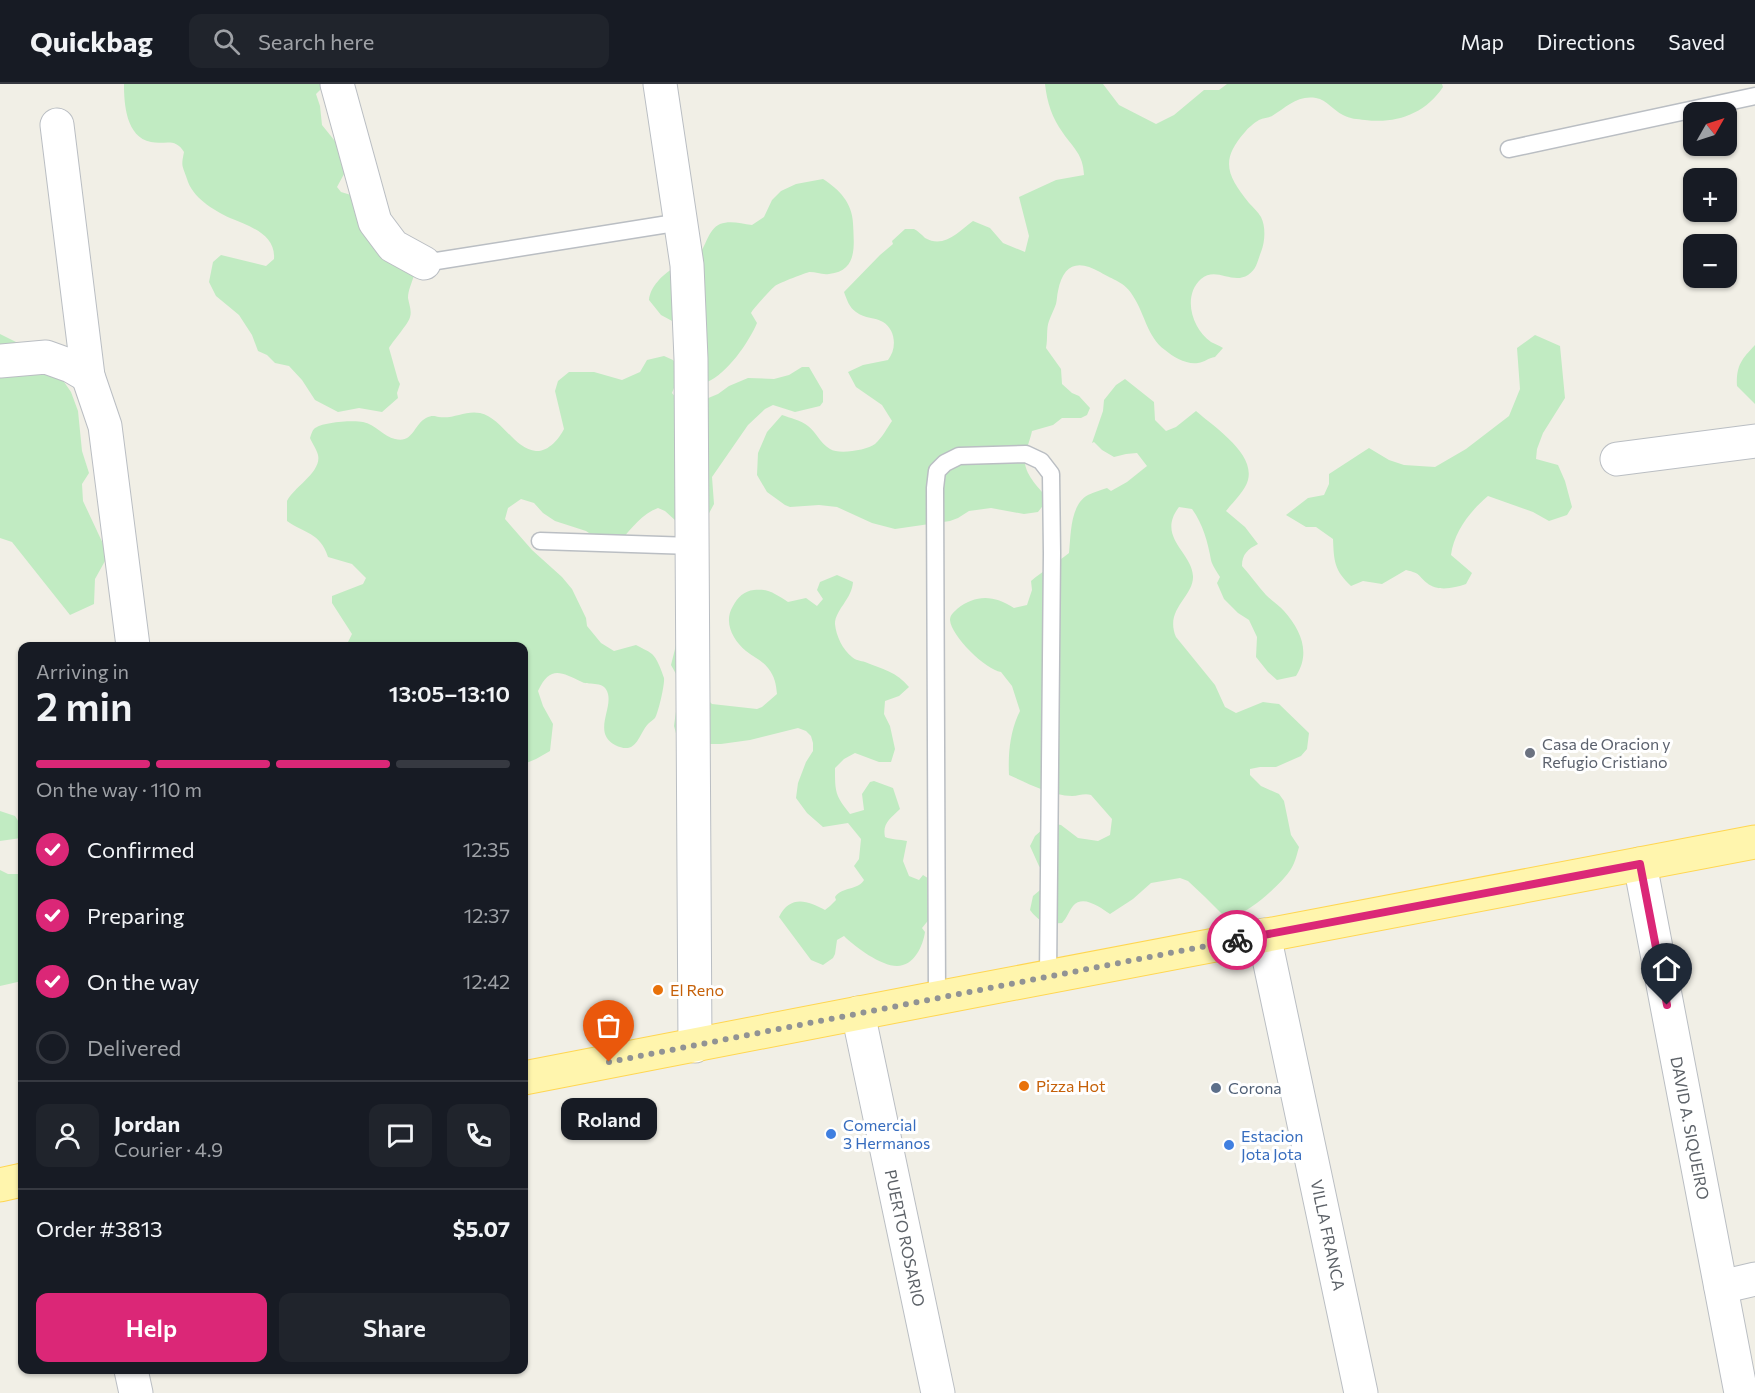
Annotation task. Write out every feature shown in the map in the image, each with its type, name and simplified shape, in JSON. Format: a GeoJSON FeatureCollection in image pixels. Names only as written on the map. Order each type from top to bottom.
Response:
{"type":"FeatureCollection","features":[{"type":"Feature","properties":{"kind":"main road"},"geometry":{"type":"LineString","coordinates":[[528,1077],[1755,842]]}},
{"type":"Feature","properties":{"kind":"main road"},"geometry":{"type":"LineString","coordinates":[[0,1185],[18,1181]]}},
{"type":"Feature","properties":{"kind":"street"},"geometry":{"type":"LineString","coordinates":[[337,84],[375,222],[393,246],[424,263]]}},
{"type":"Feature","properties":{"kind":"street"},"geometry":{"type":"LineString","coordinates":[[660,84],[687,265],[691,359],[695,1046]]}},
{"type":"Feature","properties":{"kind":"street"},"geometry":{"type":"LineString","coordinates":[[57,125],[88,376],[105,426],[132,642]]}},
{"type":"Feature","properties":{"kind":"street"},"geometry":{"type":"LineString","coordinates":[[0,361],[46,357],[71,366],[88,376]]}},
{"type":"Feature","properties":{"kind":"street"},"geometry":{"type":"LineString","coordinates":[[1617,459],[1755,441]]}},
{"type":"Feature","properties":{"kind":"street","name":"DAVID A. SIQUEIRO"},"geometry":{"type":"LineString","coordinates":[[1640,864],[1741,1393]]}},
{"type":"Feature","properties":{"kind":"street","name":"VILLA FRANCA"},"geometry":{"type":"LineString","coordinates":[[1264,935],[1361,1393]]}},
{"type":"Feature","properties":{"kind":"street","name":"PUERTO ROSARIO"},"geometry":{"type":"LineString","coordinates":[[858,1013],[938,1393]]}},
{"type":"Feature","properties":{"kind":"street"},"geometry":{"type":"LineString","coordinates":[[1721,1287],[1755,1279]]}},
{"type":"Feature","properties":{"kind":"street"},"geometry":{"type":"LineString","coordinates":[[132,1374],[136,1393]]}},
{"type":"Feature","properties":{"kind":"lane"},"geometry":{"type":"LineString","coordinates":[[1509,149],[1755,96]]}},
{"type":"Feature","properties":{"kind":"lane"},"geometry":{"type":"LineString","coordinates":[[424,263],[681,222]]}},
{"type":"Feature","properties":{"kind":"lane"},"geometry":{"type":"LineString","coordinates":[[937,998],[935,488],[937,471],[945,463],[959,456],[1026,454],[1041,461],[1051,474],[1048,977]]}},
{"type":"Feature","properties":{"kind":"lane"},"geometry":{"type":"LineString","coordinates":[[540,541],[692,546]]}},
{"type":"Feature","properties":{"kind":"green space"},"geometry":{"type":"Polygon","coordinates":[[[124,84],[323,84],[316,94],[322,125],[351,161],[337,187],[341,192],[381,204],[389,209],[390,231],[414,275],[408,295],[410,317],[389,348],[400,384],[398,398],[382,412],[359,408],[338,412],[315,400],[302,380],[289,366],[275,363],[267,355],[258,351],[252,335],[239,315],[216,296],[209,282],[213,262],[221,255],[266,266],[274,259],[271,243],[260,232],[217,211],[193,192],[182,166],[184,152],[181,147],[173,143],[151,142],[136,134],[128,119],[124,84]]]}},
{"type":"Feature","properties":{"kind":"green space"},"geometry":{"type":"Polygon","coordinates":[[[1045,84],[1103,84],[1119,105],[1156,124],[1174,115],[1204,90],[1219,90],[1227,84],[1442,84],[1443,87],[1428,104],[1399,118],[1377,121],[1351,118],[1316,98],[1303,98],[1292,102],[1272,116],[1259,120],[1246,130],[1232,152],[1229,168],[1236,185],[1261,217],[1264,225],[1264,239],[1256,265],[1248,275],[1236,278],[1212,274],[1201,279],[1195,286],[1191,303],[1194,321],[1204,336],[1223,348],[1215,357],[1194,363],[1176,358],[1154,339],[1137,303],[1126,287],[1092,268],[1078,265],[1068,270],[1060,282],[1056,304],[1048,324],[1046,348],[1061,369],[1062,384],[1079,396],[1090,408],[1087,415],[1081,418],[1062,418],[1053,425],[1032,431],[1025,455],[1026,468],[1048,499],[1038,512],[1024,514],[991,508],[969,511],[950,521],[895,529],[872,523],[837,507],[819,505],[790,507],[785,505],[767,492],[757,475],[758,453],[767,432],[782,415],[805,424],[827,447],[840,452],[860,450],[875,444],[892,421],[882,405],[856,387],[848,372],[863,365],[888,360],[893,351],[893,335],[883,322],[863,316],[854,310],[848,303],[844,292],[893,244],[892,241],[905,229],[914,229],[925,238],[938,242],[950,238],[973,221],[990,228],[1003,243],[1025,252],[1029,236],[1019,197],[1056,180],[1084,175],[1080,157],[1053,116],[1045,84]]]}},
{"type":"Feature","properties":{"kind":"green space"},"geometry":{"type":"Polygon","coordinates":[[[823,179],[840,192],[850,209],[854,240],[850,263],[838,272],[826,274],[808,272],[775,286],[751,313],[757,323],[743,348],[730,365],[707,382],[674,322],[661,315],[649,300],[652,290],[662,277],[674,268],[696,258],[709,235],[720,224],[728,222],[752,225],[764,217],[772,200],[781,191],[796,184],[823,179]]]}},
{"type":"Feature","properties":{"kind":"green space"},"geometry":{"type":"Polygon","coordinates":[[[0,334],[36,352],[62,379],[71,392],[78,411],[82,451],[89,473],[82,484],[83,501],[105,548],[105,561],[95,579],[94,604],[70,615],[12,542],[0,538],[0,334]]]}},
{"type":"Feature","properties":{"kind":"green space"},"geometry":{"type":"Polygon","coordinates":[[[1535,335],[1560,346],[1565,398],[1543,433],[1536,459],[1558,465],[1572,507],[1567,515],[1549,521],[1533,512],[1488,496],[1464,523],[1453,546],[1451,555],[1472,573],[1466,584],[1451,588],[1436,588],[1417,573],[1406,570],[1382,584],[1363,581],[1351,586],[1336,565],[1333,539],[1316,527],[1306,527],[1286,515],[1308,498],[1324,495],[1329,484],[1329,474],[1369,448],[1389,460],[1404,465],[1435,467],[1466,449],[1509,416],[1520,389],[1517,348],[1535,335]]]}},
{"type":"Feature","properties":{"kind":"green space"},"geometry":{"type":"Polygon","coordinates":[[[1755,345],[1755,404],[1737,386],[1737,379],[1741,363],[1755,345]]]}},
{"type":"Feature","properties":{"kind":"green space"},"geometry":{"type":"Polygon","coordinates":[[[664,356],[673,360],[681,370],[672,393],[677,399],[701,401],[748,378],[774,379],[789,375],[802,367],[809,367],[823,391],[823,402],[820,406],[795,412],[773,405],[765,409],[748,425],[712,477],[714,504],[707,517],[676,521],[658,508],[642,518],[621,540],[598,539],[586,531],[555,521],[534,503],[521,499],[508,508],[505,519],[532,550],[572,589],[586,618],[587,626],[601,643],[614,651],[636,645],[646,650],[656,659],[664,678],[655,718],[648,724],[636,743],[628,748],[622,748],[615,745],[605,734],[609,700],[604,687],[557,673],[547,677],[538,691],[553,724],[550,751],[528,762],[528,642],[348,642],[352,634],[332,603],[332,596],[363,584],[366,578],[352,564],[328,557],[316,538],[287,521],[287,501],[316,467],[318,455],[310,438],[313,430],[323,425],[337,422],[363,422],[372,425],[391,438],[401,440],[410,436],[428,417],[450,417],[475,412],[495,421],[521,445],[540,451],[553,444],[564,429],[555,391],[558,381],[569,372],[594,372],[622,380],[640,372],[647,360],[664,356]]]}},
{"type":"Feature","properties":{"kind":"green space"},"geometry":{"type":"Polygon","coordinates":[[[1125,379],[1154,402],[1155,420],[1166,431],[1176,427],[1196,411],[1231,441],[1245,460],[1249,470],[1247,484],[1226,511],[1245,527],[1258,544],[1246,552],[1242,566],[1266,595],[1284,611],[1299,634],[1303,659],[1296,676],[1277,680],[1256,657],[1257,637],[1249,620],[1224,599],[1217,583],[1220,577],[1212,562],[1207,540],[1199,521],[1192,509],[1179,507],[1171,527],[1177,544],[1191,567],[1193,576],[1192,584],[1176,611],[1173,627],[1176,637],[1215,685],[1225,707],[1236,713],[1263,702],[1279,704],[1309,733],[1307,749],[1301,756],[1276,767],[1250,769],[1250,775],[1261,786],[1279,794],[1284,801],[1291,835],[1299,847],[1292,867],[1282,880],[1263,898],[1242,912],[1222,914],[1188,881],[1180,878],[1151,883],[1133,899],[1110,914],[1092,903],[1082,901],[1073,906],[1062,923],[1047,923],[1037,918],[1030,910],[1033,896],[1046,885],[1048,876],[1039,866],[1030,846],[1035,836],[1050,823],[1061,825],[1078,838],[1098,841],[1110,835],[1112,819],[1091,795],[1056,794],[1009,775],[1010,742],[1020,711],[1012,686],[1001,672],[987,665],[970,651],[956,635],[950,618],[964,604],[978,599],[992,599],[1014,608],[1027,605],[1032,590],[1031,581],[1069,553],[1072,521],[1082,500],[1090,494],[1107,488],[1111,491],[1147,466],[1137,453],[1114,457],[1094,442],[1092,443],[1103,411],[1104,400],[1116,385],[1125,379]]]}},
{"type":"Feature","properties":{"kind":"green space"},"geometry":{"type":"Polygon","coordinates":[[[837,575],[853,582],[850,594],[835,624],[843,647],[853,658],[889,672],[909,687],[899,696],[885,701],[884,714],[890,726],[895,749],[891,762],[879,762],[855,753],[835,768],[837,793],[850,814],[864,810],[862,794],[870,782],[874,781],[893,788],[900,809],[886,824],[885,837],[907,841],[903,861],[909,876],[919,880],[923,875],[934,882],[935,912],[922,928],[925,932],[920,949],[908,963],[897,966],[876,959],[844,936],[837,940],[833,958],[823,965],[811,960],[779,917],[788,905],[794,902],[805,902],[825,910],[836,900],[835,897],[838,894],[858,886],[864,880],[854,866],[859,859],[861,839],[848,823],[823,827],[807,813],[796,798],[798,783],[813,751],[811,736],[798,728],[750,740],[709,744],[677,737],[674,726],[680,681],[671,665],[676,645],[680,639],[707,699],[712,704],[757,709],[762,707],[777,694],[775,681],[766,665],[737,642],[729,624],[733,606],[744,593],[764,590],[788,602],[806,598],[817,606],[823,599],[817,590],[820,582],[837,575]]]}},
{"type":"Feature","properties":{"kind":"green space"},"geometry":{"type":"Polygon","coordinates":[[[0,811],[15,816],[18,821],[18,838],[0,841],[0,811]]]}},
{"type":"Feature","properties":{"kind":"green space"},"geometry":{"type":"Polygon","coordinates":[[[0,870],[8,874],[18,874],[18,982],[0,986],[0,870]]]}},
{"type":"Feature","properties":{"kind":"way so far"},"geometry":{"type":"LineString","coordinates":[[609,1062],[1237,940]]}},
{"type":"Feature","properties":{"kind":"place","name":"Casa de Oracion y Refugio Cristiano"},"geometry":{"type":"Point","coordinates":[1530,753]}},
{"type":"Feature","properties":{"kind":"place","name":"El Reno"},"geometry":{"type":"Point","coordinates":[658,990]}},
{"type":"Feature","properties":{"kind":"place","name":"Roland"},"geometry":{"type":"Point","coordinates":[609,1062]}},
{"type":"Feature","properties":{"kind":"place","name":"Pizza Hot"},"geometry":{"type":"Point","coordinates":[1024,1086]}},
{"type":"Feature","properties":{"kind":"place","name":"Corona"},"geometry":{"type":"Point","coordinates":[1216,1088]}},
{"type":"Feature","properties":{"kind":"place","name":"Comercial 3 Hermanos"},"geometry":{"type":"Point","coordinates":[831,1134]}},
{"type":"Feature","properties":{"kind":"place","name":"Estacion Jota Jota"},"geometry":{"type":"Point","coordinates":[1229,1145]}},
{"type":"Feature","properties":{"kind":"route"},"geometry":{"type":"LineString","coordinates":[[1237,940],[1640,864],[1667,1005]]}}]}
